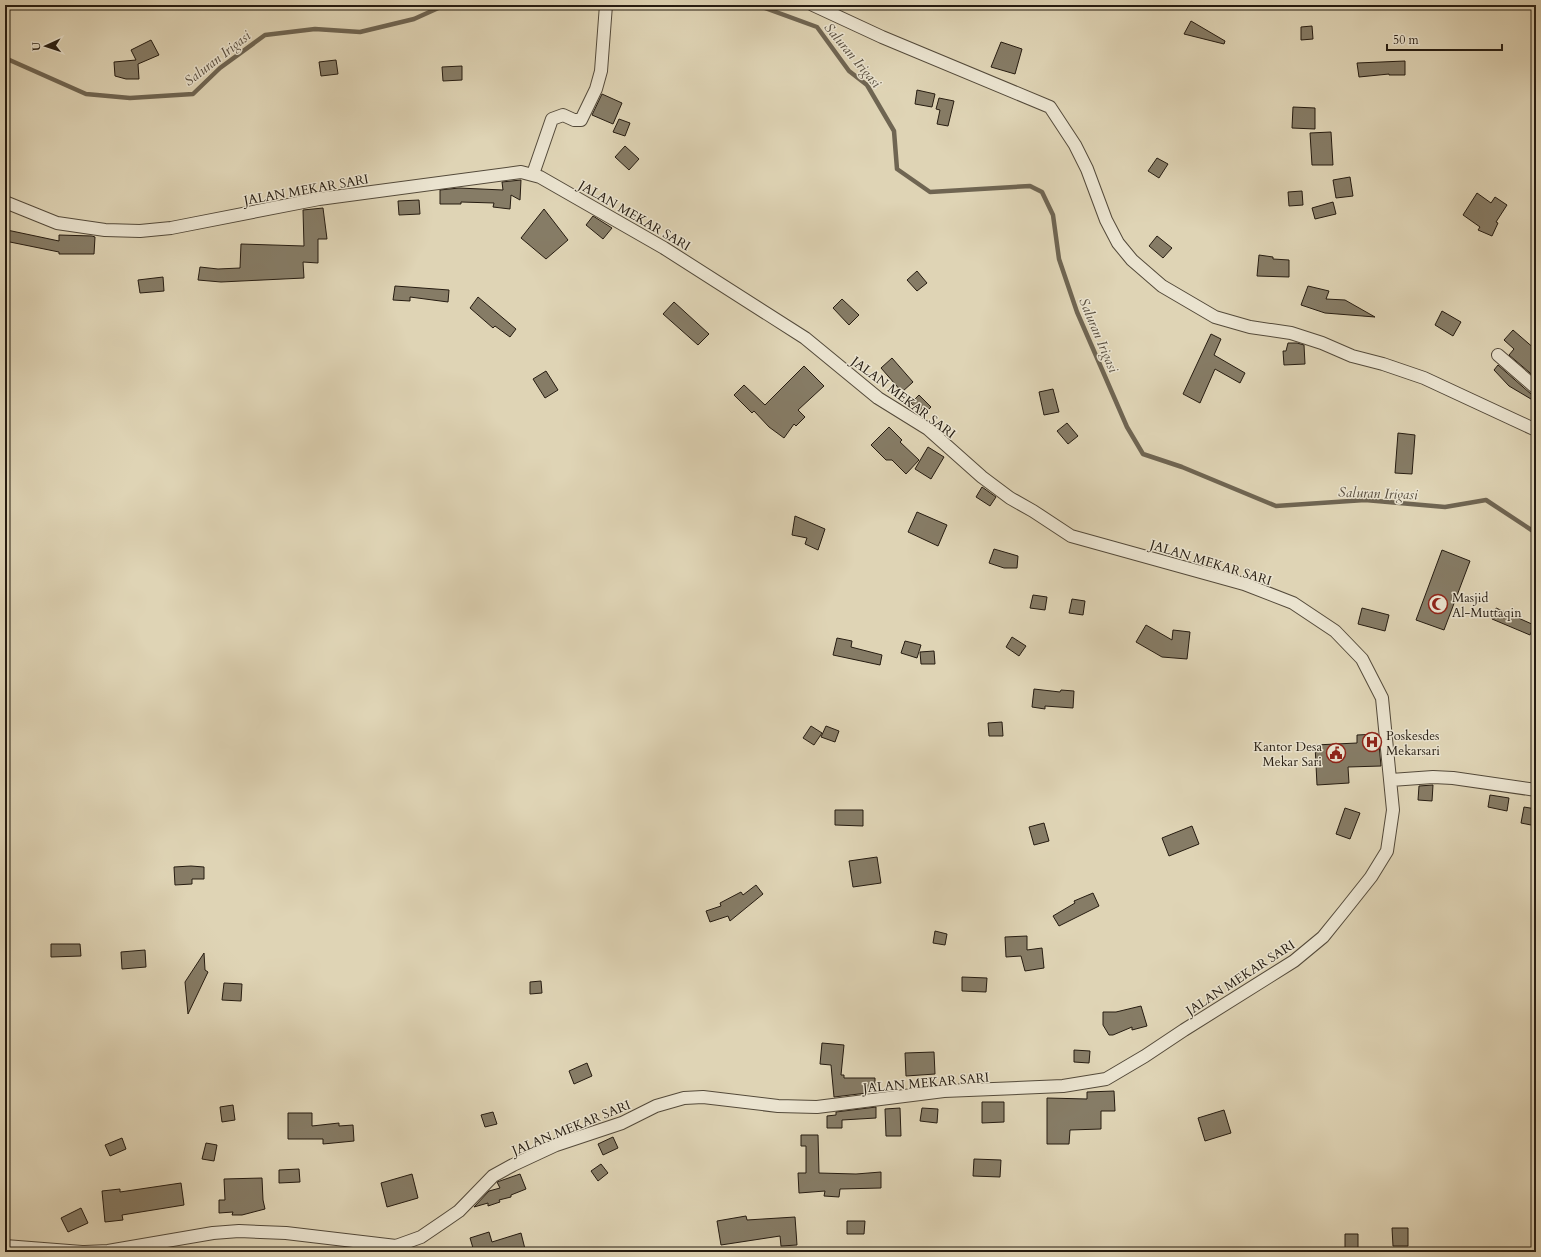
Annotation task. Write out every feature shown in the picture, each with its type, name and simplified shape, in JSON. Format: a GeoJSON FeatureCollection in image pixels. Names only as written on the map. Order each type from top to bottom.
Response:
{"type":"FeatureCollection","features":[{"type":"Feature","properties":{"kind":"street"},"geometry":{"type":"LineString","coordinates":[[533,174],[552,119],[563,115],[574,120],[581,120],[596,89],[601,71],[606,5]]}},
{"type":"Feature","properties":{"kind":"street"},"geometry":{"type":"LineString","coordinates":[[813,5],[889,40],[1050,107],[1075,145],[1087,170],[1106,220],[1118,243],[1132,260],[1162,286],[1215,317],[1250,327],[1291,334],[1322,343],[1352,356],[1383,364],[1424,378],[1536,430]]}},
{"type":"Feature","properties":{"kind":"street","name":"JALAN MEKAR SARI"},"geometry":{"type":"LineString","coordinates":[[5,202],[57,224],[106,230],[140,232],[171,228],[319,199],[521,172],[533,174],[553,183],[664,248],[805,338],[878,398],[928,429],[982,477],[1010,498],[1071,536],[1244,584],[1293,603],[1335,631],[1362,659],[1382,698],[1391,780],[1392,820],[1387,851],[1371,877],[1323,937],[1288,965],[1184,1030],[1130,1066],[1106,1079],[1063,1086],[944,1091],[817,1107],[778,1106],[703,1097],[684,1098],[656,1106],[622,1123],[556,1145],[513,1165],[493,1176],[459,1211],[421,1237],[402,1245],[383,1246],[286,1233],[239,1231],[213,1233],[108,1252],[85,1252]]}},
{"type":"Feature","properties":{"kind":"street"},"geometry":{"type":"LineString","coordinates":[[1498,356],[1536,388]]}},
{"type":"Feature","properties":{"kind":"street"},"geometry":{"type":"LineString","coordinates":[[1391,780],[1433,777],[1453,778],[1536,790]]}},
{"type":"Feature","properties":{"kind":"street"},"geometry":{"type":"LineString","coordinates":[[5,1246],[82,1252]]}},
{"type":"Feature","properties":{"kind":"building"},"geometry":{"type":"Polygon","coordinates":[[[1191,21],[1225,41],[1224,44],[1184,34],[1191,21]]]}},
{"type":"Feature","properties":{"kind":"building"},"geometry":{"type":"Polygon","coordinates":[[[1312,26],[1313,39],[1301,40],[1301,27],[1312,26]]]}},
{"type":"Feature","properties":{"kind":"building"},"geometry":{"type":"Polygon","coordinates":[[[151,40],[159,55],[138,64],[139,79],[126,79],[115,76],[114,62],[136,60],[131,50],[151,40]]]}},
{"type":"Feature","properties":{"kind":"building"},"geometry":{"type":"Polygon","coordinates":[[[1001,42],[1022,49],[1015,74],[991,67],[1001,42]]]}},
{"type":"Feature","properties":{"kind":"building"},"geometry":{"type":"Polygon","coordinates":[[[336,60],[338,74],[321,76],[319,62],[336,60]]]}},
{"type":"Feature","properties":{"kind":"building"},"geometry":{"type":"Polygon","coordinates":[[[1405,61],[1405,75],[1389,74],[1359,77],[1357,63],[1405,61]]]}},
{"type":"Feature","properties":{"kind":"building"},"geometry":{"type":"Polygon","coordinates":[[[462,66],[462,80],[443,81],[442,67],[462,66]]]}},
{"type":"Feature","properties":{"kind":"building"},"geometry":{"type":"Polygon","coordinates":[[[917,90],[935,94],[932,107],[915,104],[917,90]]]}},
{"type":"Feature","properties":{"kind":"building"},"geometry":{"type":"Polygon","coordinates":[[[602,94],[622,103],[613,124],[592,115],[602,94]]]}},
{"type":"Feature","properties":{"kind":"building"},"geometry":{"type":"Polygon","coordinates":[[[939,98],[954,101],[948,126],[937,124],[940,110],[936,109],[939,98]]]}},
{"type":"Feature","properties":{"kind":"building"},"geometry":{"type":"Polygon","coordinates":[[[1293,107],[1315,108],[1315,129],[1292,128],[1293,107]]]}},
{"type":"Feature","properties":{"kind":"building"},"geometry":{"type":"Polygon","coordinates":[[[619,119],[630,123],[625,136],[613,132],[619,119]]]}},
{"type":"Feature","properties":{"kind":"building"},"geometry":{"type":"Polygon","coordinates":[[[1331,132],[1333,165],[1312,165],[1310,133],[1331,132]]]}},
{"type":"Feature","properties":{"kind":"building"},"geometry":{"type":"Polygon","coordinates":[[[625,146],[639,159],[629,170],[615,157],[625,146]]]}},
{"type":"Feature","properties":{"kind":"building"},"geometry":{"type":"Polygon","coordinates":[[[1157,158],[1168,164],[1159,178],[1148,171],[1157,158]]]}},
{"type":"Feature","properties":{"kind":"building"},"geometry":{"type":"Polygon","coordinates":[[[1350,177],[1353,196],[1336,198],[1333,180],[1350,177]]]}},
{"type":"Feature","properties":{"kind":"building"},"geometry":{"type":"Polygon","coordinates":[[[521,180],[520,200],[511,195],[510,209],[493,207],[494,203],[461,202],[461,204],[440,204],[440,190],[459,188],[503,190],[502,182],[521,180]]]}},
{"type":"Feature","properties":{"kind":"building"},"geometry":{"type":"Polygon","coordinates":[[[1302,191],[1303,205],[1289,206],[1288,192],[1302,191]]]}},
{"type":"Feature","properties":{"kind":"building"},"geometry":{"type":"Polygon","coordinates":[[[1477,193],[1491,203],[1495,197],[1507,205],[1496,222],[1498,223],[1492,236],[1478,230],[1480,227],[1463,215],[1477,193]]]}},
{"type":"Feature","properties":{"kind":"building"},"geometry":{"type":"Polygon","coordinates":[[[419,200],[420,214],[399,215],[398,201],[419,200]]]}},
{"type":"Feature","properties":{"kind":"building"},"geometry":{"type":"Polygon","coordinates":[[[1333,202],[1336,214],[1315,219],[1312,208],[1333,202]]]}},
{"type":"Feature","properties":{"kind":"building"},"geometry":{"type":"Polygon","coordinates":[[[323,208],[327,239],[318,239],[318,263],[303,262],[304,278],[221,282],[198,280],[200,267],[218,269],[240,268],[241,244],[304,246],[303,210],[323,208]]]}},
{"type":"Feature","properties":{"kind":"building"},"geometry":{"type":"Polygon","coordinates":[[[544,209],[568,240],[546,259],[521,238],[544,209]]]}},
{"type":"Feature","properties":{"kind":"building"},"geometry":{"type":"Polygon","coordinates":[[[593,216],[612,228],[603,239],[586,225],[593,216]]]}},
{"type":"Feature","properties":{"kind":"building"},"geometry":{"type":"Polygon","coordinates":[[[7,230],[59,241],[59,235],[92,236],[95,237],[94,254],[59,254],[59,252],[5,241],[7,230]]]}},
{"type":"Feature","properties":{"kind":"building"},"geometry":{"type":"Polygon","coordinates":[[[1157,236],[1172,248],[1163,258],[1149,246],[1157,236]]]}},
{"type":"Feature","properties":{"kind":"building"},"geometry":{"type":"Polygon","coordinates":[[[1259,255],[1273,257],[1273,259],[1289,260],[1289,277],[1257,276],[1259,255]]]}},
{"type":"Feature","properties":{"kind":"building"},"geometry":{"type":"Polygon","coordinates":[[[917,271],[927,283],[917,291],[907,280],[917,271]]]}},
{"type":"Feature","properties":{"kind":"building"},"geometry":{"type":"Polygon","coordinates":[[[163,277],[164,291],[140,293],[138,280],[163,277]]]}},
{"type":"Feature","properties":{"kind":"building"},"geometry":{"type":"Polygon","coordinates":[[[395,286],[449,290],[448,302],[410,297],[410,301],[393,300],[395,286]]]}},
{"type":"Feature","properties":{"kind":"building"},"geometry":{"type":"Polygon","coordinates":[[[1308,286],[1329,291],[1326,299],[1345,300],[1375,317],[1325,313],[1301,305],[1308,286]]]}},
{"type":"Feature","properties":{"kind":"building"},"geometry":{"type":"Polygon","coordinates":[[[478,297],[516,329],[510,337],[495,326],[493,328],[470,308],[478,297]]]}},
{"type":"Feature","properties":{"kind":"building"},"geometry":{"type":"Polygon","coordinates":[[[842,299],[859,315],[849,325],[833,308],[842,299]]]}},
{"type":"Feature","properties":{"kind":"building"},"geometry":{"type":"Polygon","coordinates":[[[674,302],[709,334],[698,345],[663,314],[674,302]]]}},
{"type":"Feature","properties":{"kind":"building"},"geometry":{"type":"Polygon","coordinates":[[[1442,311],[1461,322],[1453,336],[1435,325],[1442,311]]]}},
{"type":"Feature","properties":{"kind":"building"},"geometry":{"type":"Polygon","coordinates":[[[1513,330],[1536,350],[1536,378],[1509,355],[1514,349],[1504,340],[1513,330]]]}},
{"type":"Feature","properties":{"kind":"building"},"geometry":{"type":"Polygon","coordinates":[[[1211,334],[1221,339],[1214,355],[1245,373],[1240,383],[1215,369],[1200,403],[1183,394],[1211,334]]]}},
{"type":"Feature","properties":{"kind":"building"},"geometry":{"type":"Polygon","coordinates":[[[1288,343],[1304,345],[1305,364],[1284,365],[1283,351],[1286,351],[1288,343]]]}},
{"type":"Feature","properties":{"kind":"building"},"geometry":{"type":"Polygon","coordinates":[[[892,358],[913,382],[902,392],[881,368],[892,358]]]}},
{"type":"Feature","properties":{"kind":"building"},"geometry":{"type":"Polygon","coordinates":[[[1498,365],[1531,394],[1536,395],[1536,402],[1509,386],[1494,370],[1498,365]]]}},
{"type":"Feature","properties":{"kind":"building"},"geometry":{"type":"Polygon","coordinates":[[[804,366],[824,386],[798,410],[805,417],[796,426],[794,424],[784,438],[769,427],[754,411],[752,413],[734,395],[744,385],[765,405],[804,366]]]}},
{"type":"Feature","properties":{"kind":"building"},"geometry":{"type":"Polygon","coordinates":[[[546,371],[558,390],[545,398],[533,379],[546,371]]]}},
{"type":"Feature","properties":{"kind":"building"},"geometry":{"type":"Polygon","coordinates":[[[1053,389],[1059,412],[1044,415],[1039,392],[1053,389]]]}},
{"type":"Feature","properties":{"kind":"building"},"geometry":{"type":"Polygon","coordinates":[[[919,395],[931,407],[923,415],[911,403],[919,395]]]}},
{"type":"Feature","properties":{"kind":"building"},"geometry":{"type":"Polygon","coordinates":[[[1067,423],[1078,436],[1068,444],[1057,431],[1067,423]]]}},
{"type":"Feature","properties":{"kind":"building"},"geometry":{"type":"Polygon","coordinates":[[[889,427],[902,440],[900,442],[919,460],[906,474],[892,460],[886,460],[871,445],[889,427]]]}},
{"type":"Feature","properties":{"kind":"building"},"geometry":{"type":"Polygon","coordinates":[[[1398,433],[1415,435],[1412,474],[1395,473],[1398,433]]]}},
{"type":"Feature","properties":{"kind":"building"},"geometry":{"type":"Polygon","coordinates":[[[928,447],[944,457],[931,479],[915,469],[928,447]]]}},
{"type":"Feature","properties":{"kind":"building"},"geometry":{"type":"Polygon","coordinates":[[[982,487],[996,497],[990,506],[976,497],[982,487]]]}},
{"type":"Feature","properties":{"kind":"building"},"geometry":{"type":"Polygon","coordinates":[[[917,512],[947,525],[938,546],[908,532],[917,512]]]}},
{"type":"Feature","properties":{"kind":"building"},"geometry":{"type":"Polygon","coordinates":[[[795,516],[825,529],[818,550],[805,544],[807,538],[792,535],[795,516]]]}},
{"type":"Feature","properties":{"kind":"building"},"geometry":{"type":"Polygon","coordinates":[[[994,549],[1018,556],[1017,568],[1004,568],[989,563],[994,549]]]}},
{"type":"Feature","properties":{"kind":"building"},"geometry":{"type":"Polygon","coordinates":[[[1442,550],[1470,561],[1444,630],[1416,620],[1442,550]]]}},
{"type":"Feature","properties":{"kind":"building"},"geometry":{"type":"Polygon","coordinates":[[[1033,595],[1047,597],[1045,610],[1030,608],[1033,595]]]}},
{"type":"Feature","properties":{"kind":"building"},"geometry":{"type":"Polygon","coordinates":[[[1072,599],[1085,601],[1083,615],[1069,613],[1072,599]]]}},
{"type":"Feature","properties":{"kind":"building"},"geometry":{"type":"Polygon","coordinates":[[[1362,608],[1389,615],[1385,631],[1358,624],[1362,608]]]}},
{"type":"Feature","properties":{"kind":"building"},"geometry":{"type":"Polygon","coordinates":[[[1496,608],[1534,625],[1530,635],[1492,619],[1496,608]]]}},
{"type":"Feature","properties":{"kind":"building"},"geometry":{"type":"Polygon","coordinates":[[[1146,625],[1172,640],[1173,630],[1190,632],[1187,659],[1162,657],[1136,642],[1146,625]]]}},
{"type":"Feature","properties":{"kind":"building"},"geometry":{"type":"Polygon","coordinates":[[[1012,637],[1026,646],[1019,656],[1006,647],[1012,637]]]}},
{"type":"Feature","properties":{"kind":"building"},"geometry":{"type":"Polygon","coordinates":[[[837,638],[852,641],[851,647],[882,655],[880,665],[833,655],[837,638]]]}},
{"type":"Feature","properties":{"kind":"building"},"geometry":{"type":"Polygon","coordinates":[[[905,641],[921,645],[917,658],[901,653],[905,641]]]}},
{"type":"Feature","properties":{"kind":"building"},"geometry":{"type":"Polygon","coordinates":[[[934,651],[935,664],[921,664],[920,652],[934,651]]]}},
{"type":"Feature","properties":{"kind":"building"},"geometry":{"type":"Polygon","coordinates":[[[1034,689],[1060,692],[1061,690],[1074,691],[1073,708],[1045,706],[1045,709],[1032,707],[1034,689]]]}},
{"type":"Feature","properties":{"kind":"building"},"geometry":{"type":"Polygon","coordinates":[[[1002,722],[1003,736],[989,736],[988,723],[1002,722]]]}},
{"type":"Feature","properties":{"kind":"building"},"geometry":{"type":"Polygon","coordinates":[[[811,726],[822,733],[814,745],[803,738],[811,726]]]}},
{"type":"Feature","properties":{"kind":"building"},"geometry":{"type":"Polygon","coordinates":[[[826,726],[839,731],[835,742],[821,737],[826,726]]]}},
{"type":"Feature","properties":{"kind":"building"},"geometry":{"type":"Polygon","coordinates":[[[1378,734],[1381,766],[1348,767],[1349,783],[1317,785],[1315,745],[1357,743],[1357,735],[1378,734]]]}},
{"type":"Feature","properties":{"kind":"building"},"geometry":{"type":"Polygon","coordinates":[[[1433,785],[1432,801],[1418,800],[1419,786],[1433,785]]]}},
{"type":"Feature","properties":{"kind":"building"},"geometry":{"type":"Polygon","coordinates":[[[1490,795],[1509,798],[1507,811],[1488,807],[1490,795]]]}},
{"type":"Feature","properties":{"kind":"building"},"geometry":{"type":"Polygon","coordinates":[[[1524,807],[1536,809],[1536,826],[1521,823],[1524,807]]]}},
{"type":"Feature","properties":{"kind":"building"},"geometry":{"type":"Polygon","coordinates":[[[1345,808],[1360,813],[1350,839],[1336,834],[1345,808]]]}},
{"type":"Feature","properties":{"kind":"building"},"geometry":{"type":"Polygon","coordinates":[[[835,810],[863,810],[863,826],[835,825],[835,810]]]}},
{"type":"Feature","properties":{"kind":"building"},"geometry":{"type":"Polygon","coordinates":[[[1044,823],[1049,841],[1034,845],[1029,827],[1044,823]]]}},
{"type":"Feature","properties":{"kind":"building"},"geometry":{"type":"Polygon","coordinates":[[[1192,826],[1199,844],[1169,856],[1162,838],[1192,826]]]}},
{"type":"Feature","properties":{"kind":"building"},"geometry":{"type":"Polygon","coordinates":[[[877,857],[881,883],[853,887],[849,861],[877,857]]]}},
{"type":"Feature","properties":{"kind":"building"},"geometry":{"type":"Polygon","coordinates":[[[174,867],[204,867],[204,879],[192,879],[192,884],[175,885],[174,867]]]}},
{"type":"Feature","properties":{"kind":"building"},"geometry":{"type":"Polygon","coordinates":[[[756,885],[763,894],[730,921],[728,916],[710,922],[706,911],[721,906],[720,903],[741,892],[743,895],[756,885]]]}},
{"type":"Feature","properties":{"kind":"building"},"geometry":{"type":"Polygon","coordinates":[[[1093,893],[1099,906],[1059,926],[1053,916],[1075,903],[1074,901],[1093,893]]]}},
{"type":"Feature","properties":{"kind":"building"},"geometry":{"type":"Polygon","coordinates":[[[935,931],[947,934],[945,945],[933,943],[935,931]]]}},
{"type":"Feature","properties":{"kind":"building"},"geometry":{"type":"Polygon","coordinates":[[[1027,936],[1027,950],[1042,948],[1044,968],[1025,971],[1021,956],[1006,957],[1005,937],[1027,936]]]}},
{"type":"Feature","properties":{"kind":"building"},"geometry":{"type":"Polygon","coordinates":[[[51,944],[80,944],[81,956],[51,957],[51,944]]]}},
{"type":"Feature","properties":{"kind":"building"},"geometry":{"type":"Polygon","coordinates":[[[145,950],[146,967],[122,969],[121,952],[145,950]]]}},
{"type":"Feature","properties":{"kind":"building"},"geometry":{"type":"Polygon","coordinates":[[[204,953],[205,970],[208,972],[188,1014],[185,982],[204,953]]]}},
{"type":"Feature","properties":{"kind":"building"},"geometry":{"type":"Polygon","coordinates":[[[962,977],[987,978],[986,992],[962,991],[962,977]]]}},
{"type":"Feature","properties":{"kind":"building"},"geometry":{"type":"Polygon","coordinates":[[[541,981],[542,993],[530,994],[530,982],[541,981]]]}},
{"type":"Feature","properties":{"kind":"building"},"geometry":{"type":"Polygon","coordinates":[[[224,983],[242,984],[241,1001],[222,1000],[224,983]]]}},
{"type":"Feature","properties":{"kind":"building"},"geometry":{"type":"Polygon","coordinates":[[[1141,1006],[1147,1026],[1132,1030],[1132,1027],[1113,1035],[1109,1035],[1103,1025],[1103,1012],[1116,1012],[1141,1006]]]}},
{"type":"Feature","properties":{"kind":"building"},"geometry":{"type":"Polygon","coordinates":[[[822,1043],[844,1045],[841,1075],[844,1075],[844,1078],[875,1078],[875,1092],[834,1097],[831,1065],[820,1064],[822,1043]]]}},
{"type":"Feature","properties":{"kind":"building"},"geometry":{"type":"Polygon","coordinates":[[[1074,1050],[1090,1051],[1089,1063],[1074,1062],[1074,1050]]]}},
{"type":"Feature","properties":{"kind":"building"},"geometry":{"type":"Polygon","coordinates":[[[934,1052],[935,1074],[906,1076],[905,1053],[934,1052]]]}},
{"type":"Feature","properties":{"kind":"building"},"geometry":{"type":"Polygon","coordinates":[[[587,1063],[592,1076],[574,1084],[569,1071],[587,1063]]]}},
{"type":"Feature","properties":{"kind":"building"},"geometry":{"type":"Polygon","coordinates":[[[1114,1091],[1115,1111],[1101,1111],[1101,1129],[1070,1130],[1069,1144],[1047,1144],[1047,1098],[1087,1099],[1087,1092],[1114,1091]]]}},
{"type":"Feature","properties":{"kind":"building"},"geometry":{"type":"Polygon","coordinates":[[[982,1102],[1004,1102],[1004,1122],[982,1123],[982,1102]]]}},
{"type":"Feature","properties":{"kind":"building"},"geometry":{"type":"Polygon","coordinates":[[[233,1105],[235,1120],[222,1122],[220,1107],[233,1105]]]}},
{"type":"Feature","properties":{"kind":"building"},"geometry":{"type":"Polygon","coordinates":[[[876,1107],[876,1118],[842,1120],[842,1128],[827,1128],[827,1116],[836,1115],[836,1112],[876,1107]]]}},
{"type":"Feature","properties":{"kind":"building"},"geometry":{"type":"Polygon","coordinates":[[[900,1108],[901,1136],[886,1136],[885,1109],[900,1108]]]}},
{"type":"Feature","properties":{"kind":"building"},"geometry":{"type":"Polygon","coordinates":[[[922,1108],[938,1109],[937,1123],[920,1121],[922,1108]]]}},
{"type":"Feature","properties":{"kind":"building"},"geometry":{"type":"Polygon","coordinates":[[[1224,1110],[1231,1133],[1205,1141],[1198,1118],[1224,1110]]]}},
{"type":"Feature","properties":{"kind":"building"},"geometry":{"type":"Polygon","coordinates":[[[493,1112],[497,1124],[485,1127],[481,1115],[493,1112]]]}},
{"type":"Feature","properties":{"kind":"building"},"geometry":{"type":"Polygon","coordinates":[[[288,1113],[312,1113],[312,1126],[339,1123],[339,1126],[353,1125],[354,1141],[323,1144],[323,1139],[288,1139],[288,1113]]]}},
{"type":"Feature","properties":{"kind":"building"},"geometry":{"type":"Polygon","coordinates":[[[801,1135],[818,1135],[819,1173],[856,1174],[881,1172],[881,1188],[840,1189],[839,1197],[824,1196],[825,1191],[799,1193],[798,1173],[806,1173],[806,1146],[801,1146],[801,1135]]]}},
{"type":"Feature","properties":{"kind":"building"},"geometry":{"type":"Polygon","coordinates":[[[613,1137],[618,1148],[603,1155],[598,1144],[613,1137]]]}},
{"type":"Feature","properties":{"kind":"building"},"geometry":{"type":"Polygon","coordinates":[[[122,1138],[126,1149],[110,1156],[105,1145],[122,1138]]]}},
{"type":"Feature","properties":{"kind":"building"},"geometry":{"type":"Polygon","coordinates":[[[206,1143],[217,1145],[214,1161],[202,1159],[206,1143]]]}},
{"type":"Feature","properties":{"kind":"building"},"geometry":{"type":"Polygon","coordinates":[[[974,1159],[1001,1160],[1000,1177],[973,1176],[974,1159]]]}},
{"type":"Feature","properties":{"kind":"building"},"geometry":{"type":"Polygon","coordinates":[[[601,1164],[608,1173],[598,1181],[591,1171],[601,1164]]]}},
{"type":"Feature","properties":{"kind":"building"},"geometry":{"type":"Polygon","coordinates":[[[299,1169],[300,1182],[279,1183],[279,1170],[299,1169]]]}},
{"type":"Feature","properties":{"kind":"building"},"geometry":{"type":"Polygon","coordinates":[[[412,1174],[418,1198],[387,1207],[381,1183],[412,1174]]]}},
{"type":"Feature","properties":{"kind":"building"},"geometry":{"type":"Polygon","coordinates":[[[520,1174],[526,1189],[511,1195],[511,1197],[499,1200],[500,1202],[488,1206],[488,1203],[474,1207],[489,1191],[500,1188],[497,1182],[520,1174]]]}},
{"type":"Feature","properties":{"kind":"building"},"geometry":{"type":"Polygon","coordinates":[[[262,1178],[265,1209],[242,1215],[232,1215],[233,1212],[219,1213],[219,1200],[225,1200],[224,1179],[262,1178]]]}},
{"type":"Feature","properties":{"kind":"building"},"geometry":{"type":"Polygon","coordinates":[[[181,1183],[184,1205],[122,1215],[123,1220],[105,1222],[102,1191],[120,1189],[120,1192],[181,1183]]]}},
{"type":"Feature","properties":{"kind":"building"},"geometry":{"type":"Polygon","coordinates":[[[81,1208],[88,1223],[68,1232],[61,1218],[81,1208]]]}},
{"type":"Feature","properties":{"kind":"building"},"geometry":{"type":"Polygon","coordinates":[[[746,1216],[747,1220],[795,1217],[797,1245],[781,1246],[780,1236],[721,1245],[717,1221],[746,1216]]]}},
{"type":"Feature","properties":{"kind":"building"},"geometry":{"type":"Polygon","coordinates":[[[847,1221],[865,1221],[864,1234],[847,1234],[847,1221]]]}},
{"type":"Feature","properties":{"kind":"building"},"geometry":{"type":"Polygon","coordinates":[[[1392,1228],[1408,1228],[1408,1246],[1393,1246],[1392,1228]]]}},
{"type":"Feature","properties":{"kind":"building"},"geometry":{"type":"Polygon","coordinates":[[[489,1232],[492,1242],[521,1233],[525,1249],[515,1252],[469,1252],[468,1249],[473,1248],[470,1238],[489,1232]]]}},
{"type":"Feature","properties":{"kind":"building"},"geometry":{"type":"Polygon","coordinates":[[[1345,1234],[1358,1234],[1358,1252],[1345,1252],[1345,1234]]]}},
{"type":"Feature","properties":{"kind":"waterway","name":"Saluran Irigasi"},"geometry":{"type":"LineString","coordinates":[[5,58],[86,94],[130,98],[193,94],[220,68],[265,35],[315,29],[360,32],[414,19],[445,5]]}},
{"type":"Feature","properties":{"kind":"waterway","name":"Saluran Irigasi"},"geometry":{"type":"LineString","coordinates":[[757,5],[817,27],[849,71],[867,85],[894,131],[897,169],[930,192],[1030,186],[1042,192],[1053,215],[1059,259],[1077,312],[1127,427],[1143,454],[1182,467],[1276,506],[1365,500],[1445,507],[1486,500],[1536,533]]}},
{"type":"Feature","properties":{"kind":"place","name":"Masjid Al-Muttaqin"},"geometry":{"type":"Point","coordinates":[1438,604]}},
{"type":"Feature","properties":{"kind":"place","name":"Poskesdes Mekarsari"},"geometry":{"type":"Point","coordinates":[1372,742]}},
{"type":"Feature","properties":{"kind":"place","name":"Kantor Desa Mekar Sari"},"geometry":{"type":"Point","coordinates":[1336,753]}}]}
